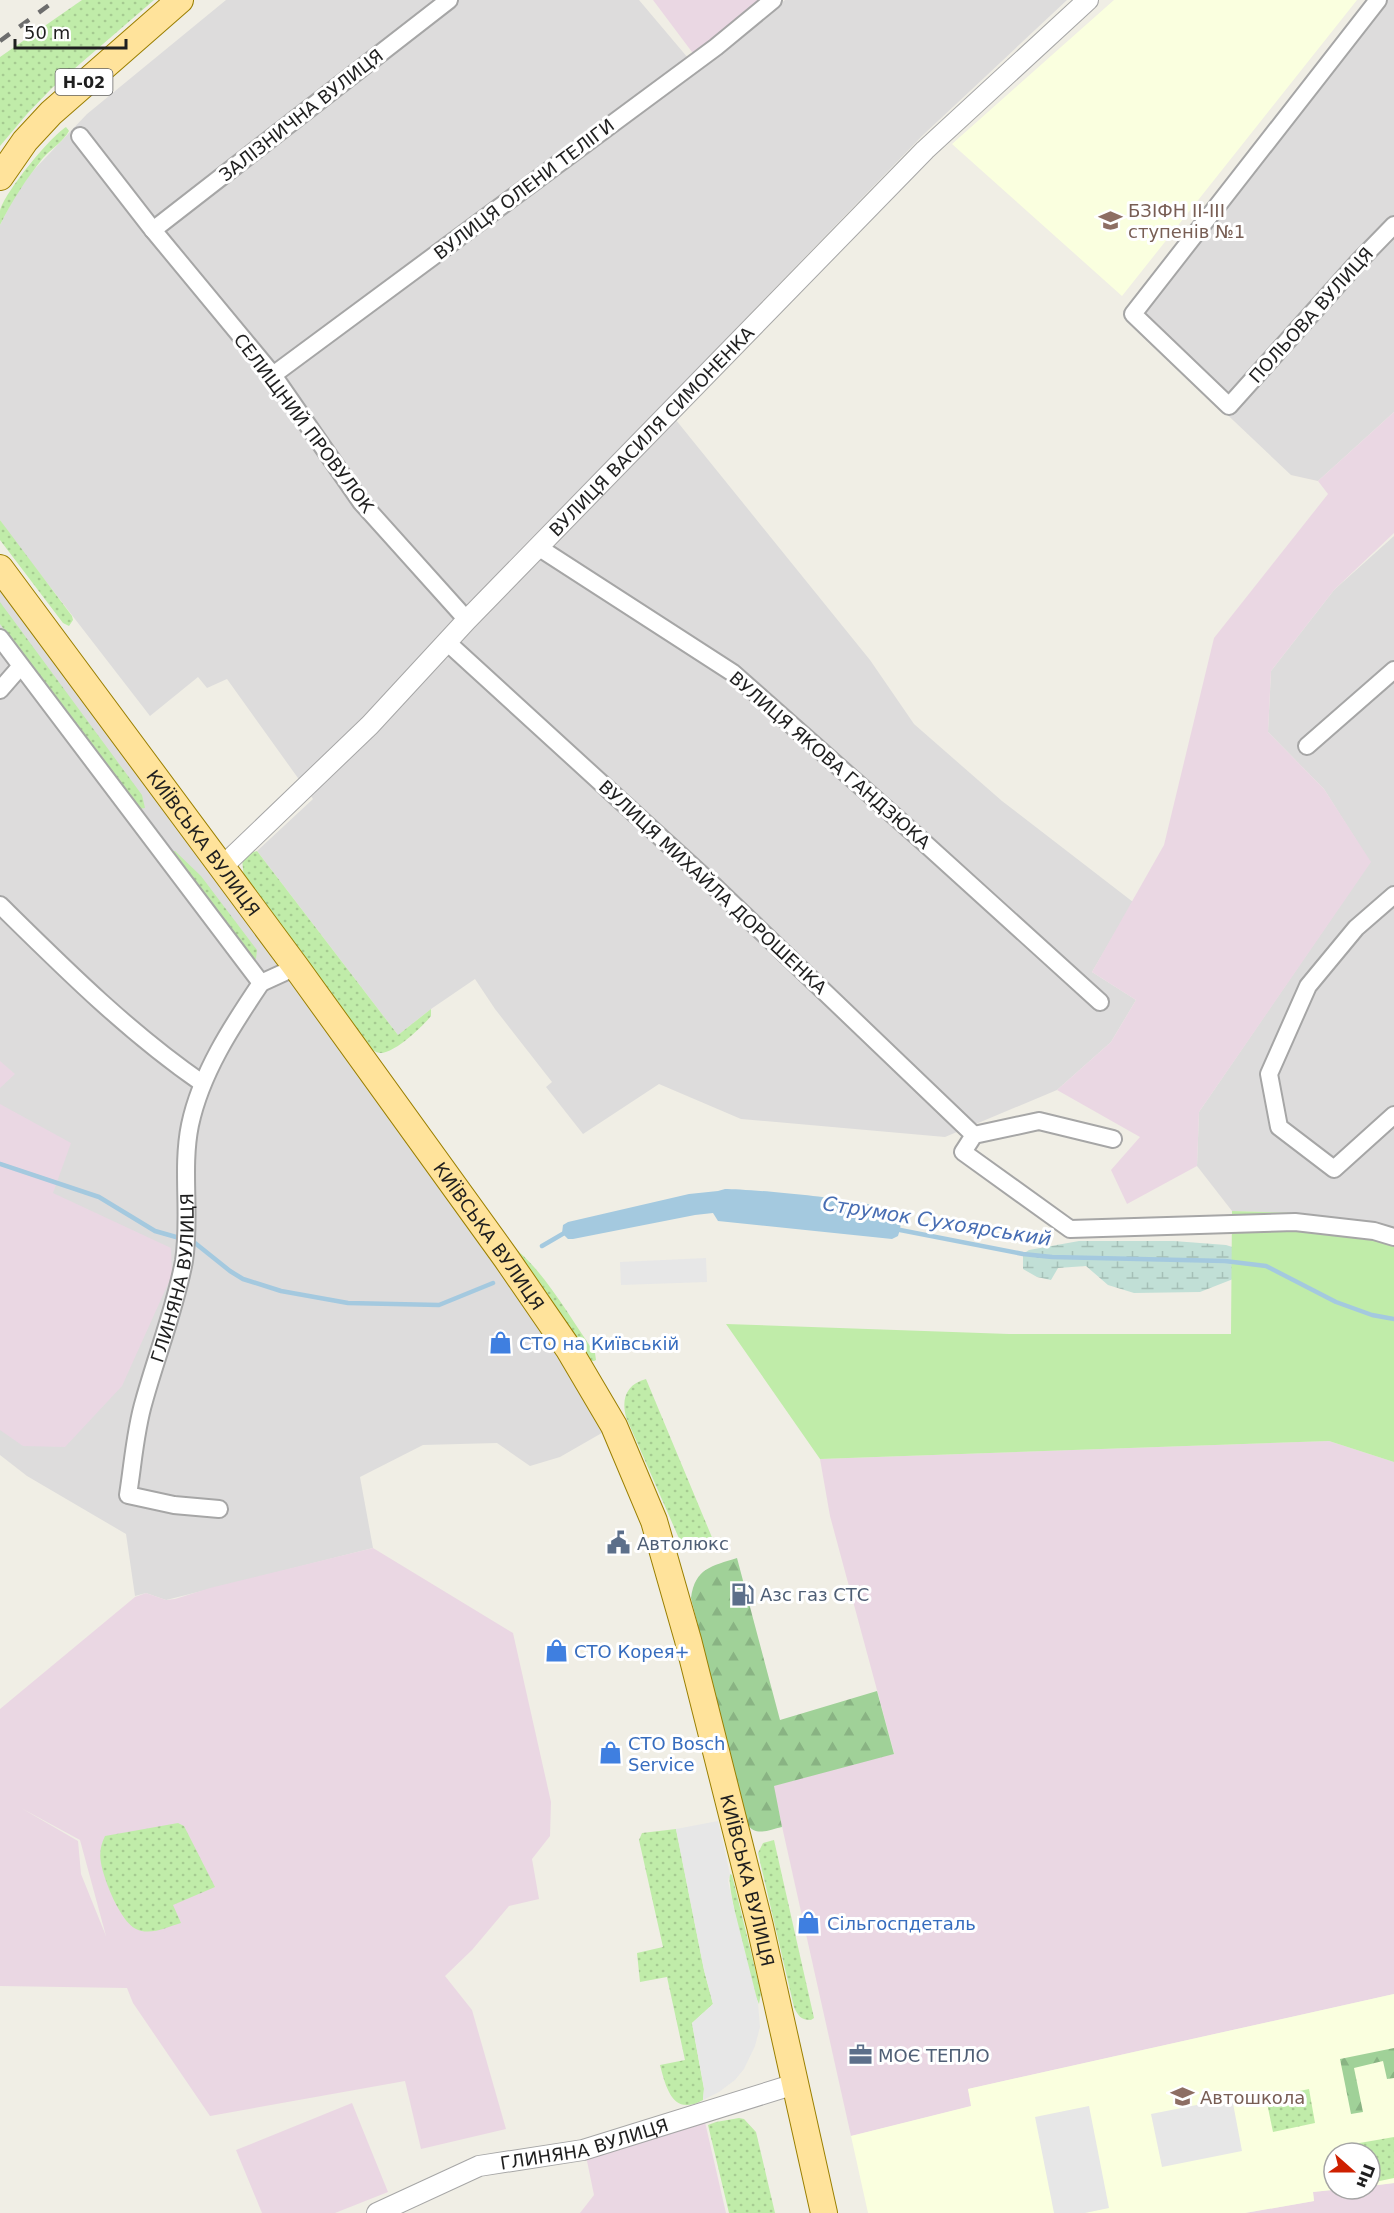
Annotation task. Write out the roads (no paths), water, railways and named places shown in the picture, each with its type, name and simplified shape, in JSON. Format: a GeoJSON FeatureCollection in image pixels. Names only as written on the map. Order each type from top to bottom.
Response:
{"type":"FeatureCollection","features":[{"type":"Feature","properties":{"kind":"main road","name":"Н-02"},"geometry":{"type":"LineString","coordinates":[[0,177],[25,141],[51,113],[180,0]]}},
{"type":"Feature","properties":{"kind":"main road","name":"КИЇВСЬКА ВУЛИЦЯ"},"geometry":{"type":"LineString","coordinates":[[0,568],[296,966],[568,1348],[614,1426],[654,1521],[688,1640],[707,1723],[760,1926],[824,2213]]}},
{"type":"Feature","properties":{"kind":"street","name":"ЗАЛІЗНИЧНА ВУЛИЦЯ"},"geometry":{"type":"LineString","coordinates":[[153,230],[449,0]]}},
{"type":"Feature","properties":{"kind":"street","name":"ВУЛИЦЯ ОЛЕНИ ТЕЛІГИ"},"geometry":{"type":"LineString","coordinates":[[273,375],[716,47],[773,0]]}},
{"type":"Feature","properties":{"kind":"street","name":"ВУЛИЦЯ ВАСИЛЯ СИМОНЕНКА"},"geometry":{"type":"LineString","coordinates":[[222,867],[370,725],[467,620],[925,150],[1088,0]]}},
{"type":"Feature","properties":{"kind":"street","name":"ПОЛЬОВА ВУЛИЦЯ"},"geometry":{"type":"LineString","coordinates":[[1378,0],[1132,314],[1229,406],[1394,225]]}},
{"type":"Feature","properties":{"kind":"street","name":"СЕЛИЩНИЙ ПРОВУЛОК"},"geometry":{"type":"LineString","coordinates":[[80,136],[153,230],[273,375],[361,502],[467,620]]}},
{"type":"Feature","properties":{"kind":"street","name":"ВУЛИЦЯ ЯКОВА ГАНДЗЮКА"},"geometry":{"type":"LineString","coordinates":[[538,547],[733,673],[1100,1002]]}},
{"type":"Feature","properties":{"kind":"street"},"geometry":{"type":"LineString","coordinates":[[0,638],[261,983],[296,966]]}},
{"type":"Feature","properties":{"kind":"street","name":"ВУЛИЦЯ МИХАЙЛА ДОРОШЕНКА"},"geometry":{"type":"LineString","coordinates":[[448,643],[715,887],[974,1135]]}},
{"type":"Feature","properties":{"kind":"street"},"geometry":{"type":"LineString","coordinates":[[0,690],[20,667]]}},
{"type":"Feature","properties":{"kind":"street"},"geometry":{"type":"LineString","coordinates":[[1307,746],[1394,670]]}},
{"type":"Feature","properties":{"kind":"street"},"geometry":{"type":"LineString","coordinates":[[1394,895],[1356,928],[1308,986],[1269,1074],[1279,1128],[1334,1169],[1394,1115]]}},
{"type":"Feature","properties":{"kind":"street"},"geometry":{"type":"LineString","coordinates":[[0,905],[75,979],[164,1057],[202,1083]]}},
{"type":"Feature","properties":{"kind":"street","name":"ГЛИНЯНА ВУЛИЦЯ"},"geometry":{"type":"LineString","coordinates":[[219,1509],[174,1506],[128,1495],[143,1403],[165,1340],[185,1250],[188,1230],[190,1126],[202,1083],[242,1011],[261,983]]}},
{"type":"Feature","properties":{"kind":"street"},"geometry":{"type":"LineString","coordinates":[[1113,1139],[1039,1121],[974,1135],[963,1152],[1070,1229],[1295,1222],[1374,1231],[1394,1237]]}},
{"type":"Feature","properties":{"kind":"street","name":"ГЛИНЯНА ВУЛИЦЯ"},"geometry":{"type":"LineString","coordinates":[[378,2213],[479,2166],[583,2150],[795,2084]]}},
{"type":"Feature","properties":{"kind":"waterway","name":"Струмок Сухоярський"},"geometry":{"type":"LineString","coordinates":[[0,1164],[99,1197],[155,1231],[183,1239]]}},
{"type":"Feature","properties":{"kind":"waterway","name":"Струмок Сухоярський"},"geometry":{"type":"LineString","coordinates":[[895,1229],[1023,1254],[1052,1257],[1225,1261],[1266,1266],[1336,1302],[1372,1315],[1394,1319]]}},
{"type":"Feature","properties":{"kind":"waterway","name":"Струмок Сухоярський"},"geometry":{"type":"LineString","coordinates":[[542,1246],[566,1232]]}},
{"type":"Feature","properties":{"kind":"waterway","name":"Струмок Сухоярський"},"geometry":{"type":"LineString","coordinates":[[191,1242],[243,1279],[281,1291],[348,1303],[439,1305],[493,1283]]}},
{"type":"Feature","properties":{"kind":"railway"},"geometry":{"type":"LineString","coordinates":[[0,41],[56,0]]}},
{"type":"Feature","properties":{"kind":"place","name":"БЗІФН ІІ-ІІІ ступенів №1"},"geometry":{"type":"Point","coordinates":[1110,220]}},
{"type":"Feature","properties":{"kind":"place","name":"СТО на Київській"},"geometry":{"type":"Point","coordinates":[501,1343]}},
{"type":"Feature","properties":{"kind":"place","name":"Автолюкс"},"geometry":{"type":"Point","coordinates":[619,1543]}},
{"type":"Feature","properties":{"kind":"place","name":"Азс газ СТС"},"geometry":{"type":"Point","coordinates":[742,1594]}},
{"type":"Feature","properties":{"kind":"place","name":"СТО Корея+"},"geometry":{"type":"Point","coordinates":[556,1651]}},
{"type":"Feature","properties":{"kind":"place","name":"СТО Bosch Service"},"geometry":{"type":"Point","coordinates":[610,1753]}},
{"type":"Feature","properties":{"kind":"place","name":"Сільгоспдеталь"},"geometry":{"type":"Point","coordinates":[809,1923]}},
{"type":"Feature","properties":{"kind":"place","name":"МОЄ ТЕПЛО"},"geometry":{"type":"Point","coordinates":[860,2055]}},
{"type":"Feature","properties":{"kind":"place","name":"Автошкола"},"geometry":{"type":"Point","coordinates":[1182,2097]}}]}
